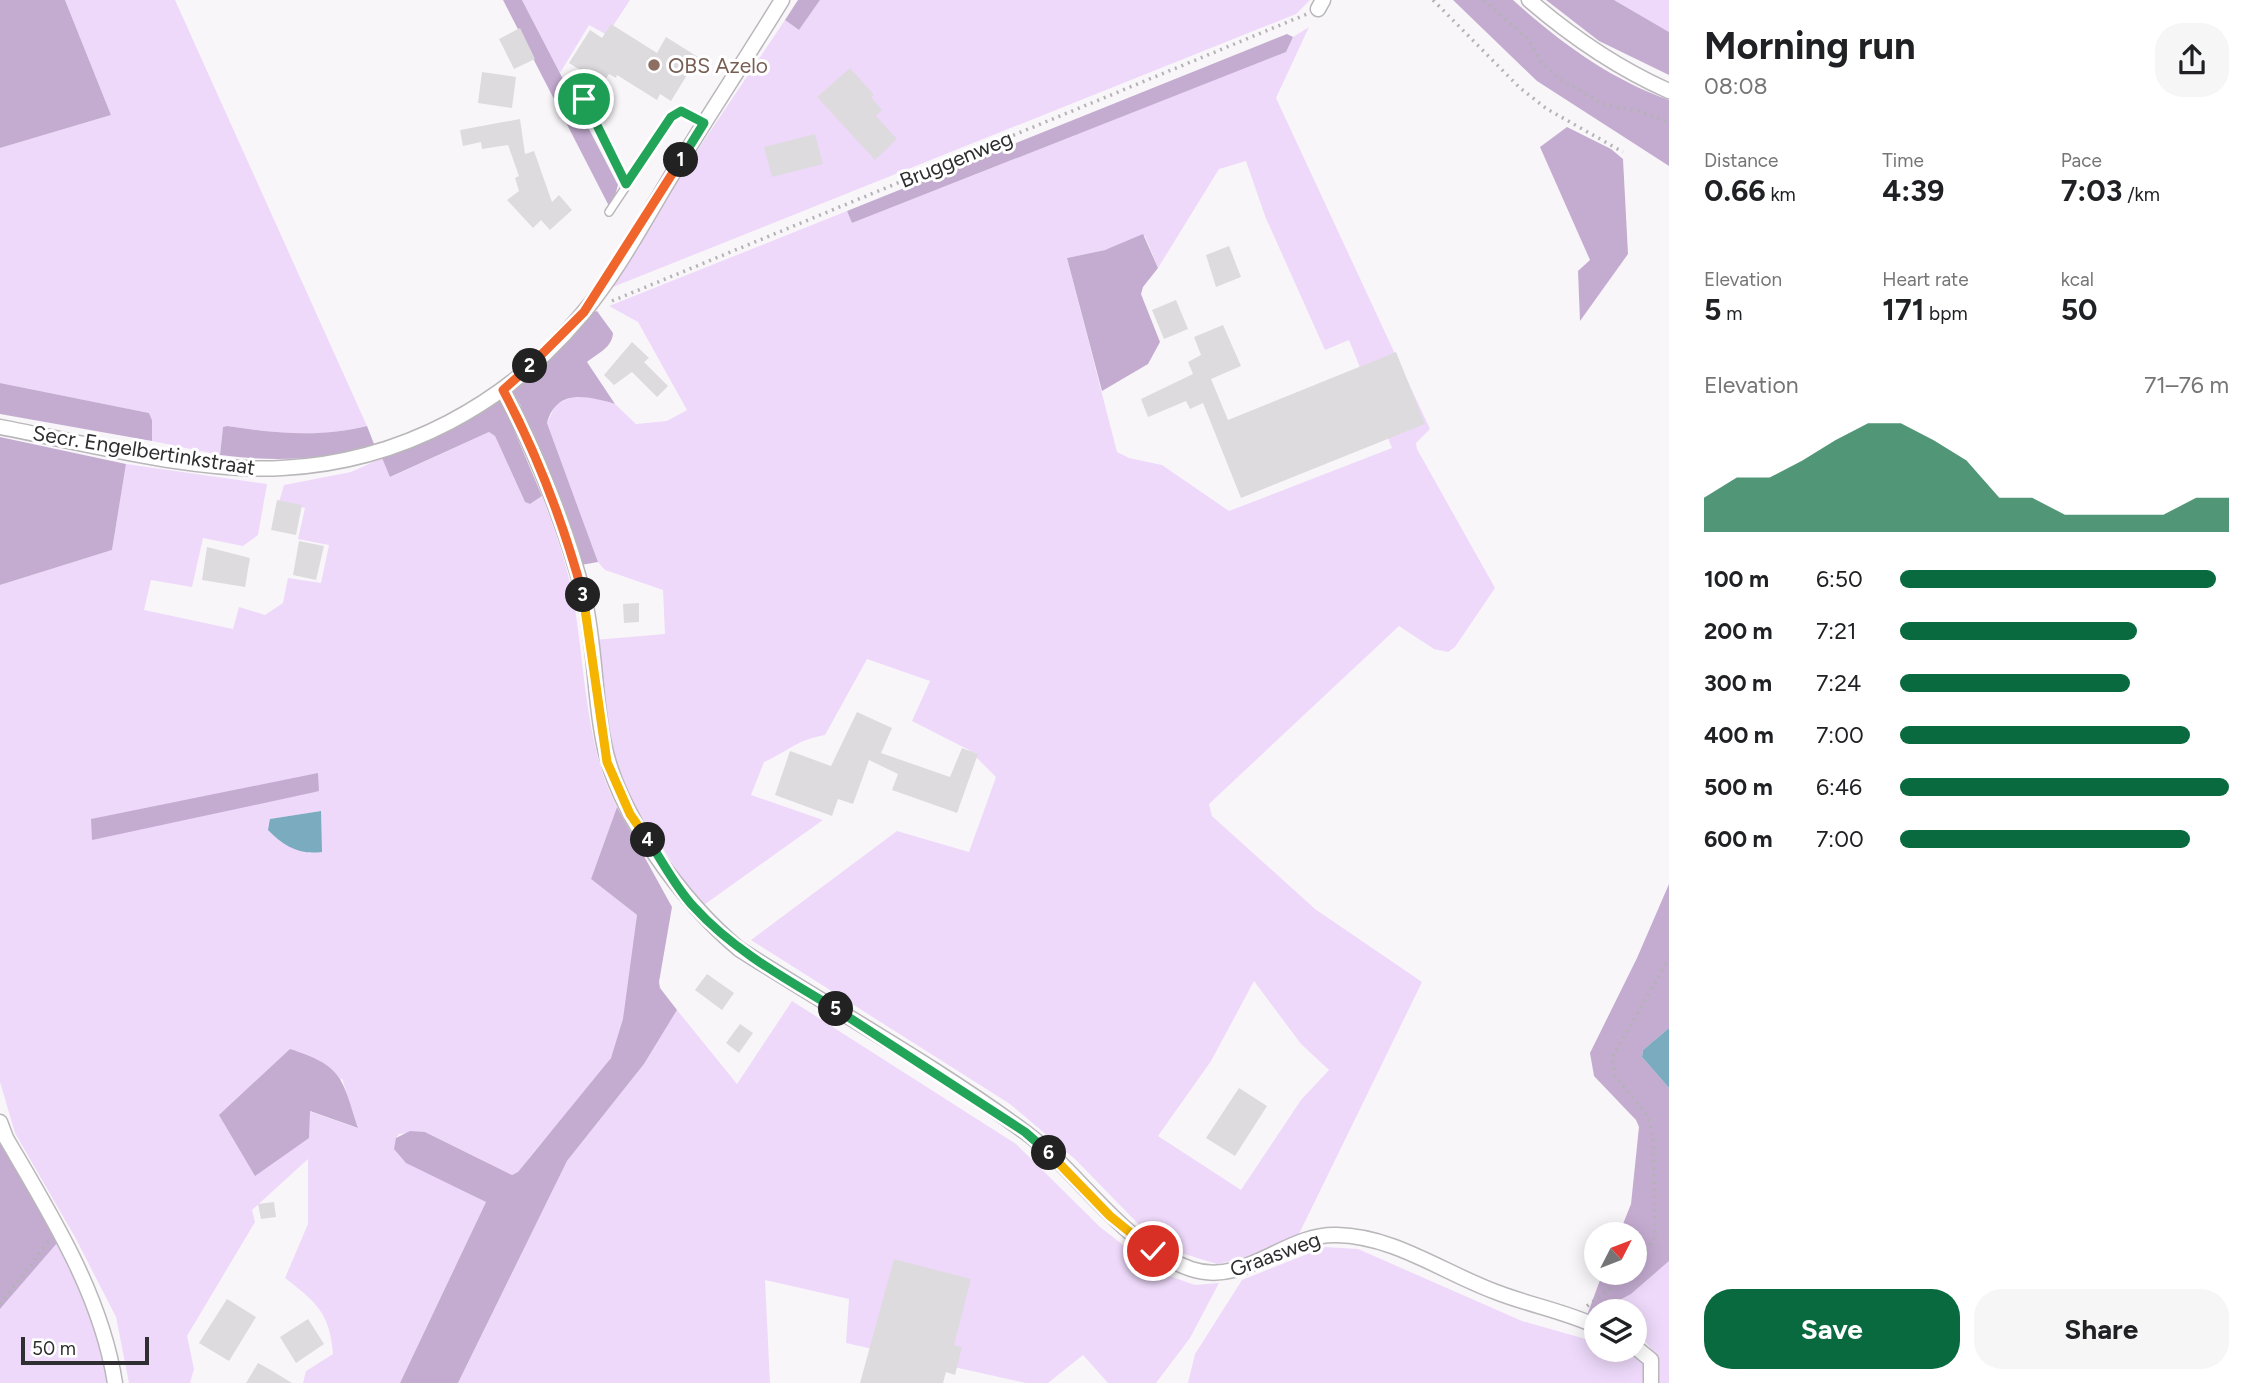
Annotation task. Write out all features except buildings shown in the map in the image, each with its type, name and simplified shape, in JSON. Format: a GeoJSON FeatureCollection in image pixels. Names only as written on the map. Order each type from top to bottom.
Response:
{"type":"FeatureCollection","features":[{"type":"Feature","properties":{"kind":"street","name":"Secr. Engelbertinkstraat"},"geometry":{"type":"LineString","coordinates":[[0,427],[166,457],[233,467],[281,469],[373,455],[451,423],[503,390],[584,312],[782,0]]}},
{"type":"Feature","properties":{"kind":"street"},"geometry":{"type":"LineString","coordinates":[[1530,0],[1558,25],[1612,62],[1669,91]]}},
{"type":"Feature","properties":{"kind":"street","name":"Graasweg"},"geometry":{"type":"LineString","coordinates":[[503,390],[519,420],[577,570],[585,601],[602,738],[612,774],[630,814],[692,905],[720,933],[739,949],[906,1053],[1025,1132],[1110,1216],[1153,1251],[1174,1262],[1208,1273],[1231,1272],[1303,1241],[1323,1236],[1347,1235],[1384,1243],[1496,1292],[1584,1321]]}},
{"type":"Feature","properties":{"kind":"street"},"geometry":{"type":"LineString","coordinates":[[0,1122],[6,1138],[59,1228],[99,1314],[115,1383]]}},
{"type":"Feature","properties":{"kind":"street"},"geometry":{"type":"LineString","coordinates":[[1647,1357],[1651,1360],[1651,1383]]}},
{"type":"Feature","properties":{"kind":"lane"},"geometry":{"type":"LineString","coordinates":[[584,99],[626,184]]}},
{"type":"Feature","properties":{"kind":"lane"},"geometry":{"type":"LineString","coordinates":[[609,212],[675,113],[685,111],[704,123]]}},
{"type":"Feature","properties":{"kind":"path"},"geometry":{"type":"LineString","coordinates":[[1433,0],[1520,88],[1547,109],[1623,152]]}},
{"type":"Feature","properties":{"kind":"path"},"geometry":{"type":"LineString","coordinates":[[1484,0],[1529,40],[1541,63],[1563,81],[1603,104],[1643,112],[1669,123]]}},
{"type":"Feature","properties":{"kind":"path","name":"Bruggenweg"},"geometry":{"type":"LineString","coordinates":[[611,301],[1320,5]]}},
{"type":"Feature","properties":{"kind":"path"},"geometry":{"type":"LineString","coordinates":[[1647,1250],[1656,1237],[1653,1135],[1648,1117],[1614,1074],[1612,1058],[1669,958]]}},
{"type":"Feature","properties":{"kind":"path"},"geometry":{"type":"LineString","coordinates":[[0,1304],[59,1228]]}},
{"type":"Feature","properties":{"kind":"path"},"geometry":{"type":"LineString","coordinates":[[1594,1299],[1618,1285]]}},
{"type":"Feature","properties":{"kind":"shaded area"},"geometry":{"type":"Polygon","coordinates":[[[0,0],[65,0],[111,115],[0,148],[0,0]]]}},
{"type":"Feature","properties":{"kind":"shaded area"},"geometry":{"type":"Polygon","coordinates":[[[65,0],[175,0],[367,426],[332,432],[297,433],[227,426],[223,427],[220,455],[152,441],[152,420],[149,413],[0,383],[0,148],[111,115],[65,0]]]}},
{"type":"Feature","properties":{"kind":"shaded area"},"geometry":{"type":"Polygon","coordinates":[[[503,0],[522,0],[618,185],[611,210],[503,0]]]}},
{"type":"Feature","properties":{"kind":"shaded area"},"geometry":{"type":"Polygon","coordinates":[[[522,0],[630,0],[607,35],[589,25],[560,73],[522,0]]]}},
{"type":"Feature","properties":{"kind":"shaded area"},"geometry":{"type":"Polygon","coordinates":[[[798,0],[820,0],[799,30],[785,20],[798,0]]]}},
{"type":"Feature","properties":{"kind":"shaded area"},"geometry":{"type":"Polygon","coordinates":[[[820,0],[1310,0],[1296,14],[603,291],[785,20],[799,30],[820,0]]]}},
{"type":"Feature","properties":{"kind":"shaded area"},"geometry":{"type":"Polygon","coordinates":[[[1453,0],[1513,0],[1586,58],[1626,82],[1669,100],[1669,166],[1537,81],[1453,0]]]}},
{"type":"Feature","properties":{"kind":"shaded area"},"geometry":{"type":"Polygon","coordinates":[[[1546,0],[1614,0],[1669,32],[1669,75],[1599,41],[1546,0]]]}},
{"type":"Feature","properties":{"kind":"shaded area"},"geometry":{"type":"Polygon","coordinates":[[[1614,0],[1669,0],[1669,32],[1614,0]]]}},
{"type":"Feature","properties":{"kind":"shaded area"},"geometry":{"type":"Polygon","coordinates":[[[1309,27],[1276,98],[1430,429],[1416,443],[1417,449],[1495,588],[1455,647],[1448,652],[1434,649],[1399,626],[1209,804],[1212,816],[1315,909],[1422,982],[1297,1238],[1249,1257],[1217,1264],[1178,1252],[1148,1234],[1076,1160],[1010,1104],[751,940],[897,831],[969,852],[996,777],[969,750],[912,721],[930,681],[867,659],[825,735],[800,743],[764,762],[751,795],[823,820],[701,907],[629,797],[615,759],[594,640],[665,634],[663,590],[605,570],[598,562],[547,423],[556,404],[575,396],[588,396],[615,404],[636,424],[667,421],[687,410],[638,322],[609,306],[847,211],[852,223],[1285,52],[1293,37],[1309,27]],[[1246,161],[1219,169],[1158,268],[1145,236],[1105,250],[1067,258],[1117,452],[1129,458],[1162,465],[1229,511],[1392,448],[1349,340],[1325,350],[1265,216],[1246,161]],[[1254,981],[1211,1061],[1158,1136],[1241,1190],[1301,1100],[1329,1070],[1301,1044],[1254,981]]]}},
{"type":"Feature","properties":{"kind":"shaded area"},"geometry":{"type":"Polygon","coordinates":[[[1287,34],[1293,37],[1286,52],[852,223],[847,211],[1287,34]]]}},
{"type":"Feature","properties":{"kind":"shaded area"},"geometry":{"type":"Polygon","coordinates":[[[1567,127],[1611,149],[1623,159],[1628,254],[1580,321],[1578,271],[1590,260],[1540,147],[1567,127]]]}},
{"type":"Feature","properties":{"kind":"shaded area"},"geometry":{"type":"Polygon","coordinates":[[[1143,234],[1158,268],[1143,287],[1141,294],[1160,342],[1148,364],[1102,391],[1067,258],[1105,250],[1143,234]]]}},
{"type":"Feature","properties":{"kind":"shaded area"},"geometry":{"type":"Polygon","coordinates":[[[597,311],[613,333],[604,350],[587,362],[615,404],[584,397],[566,399],[558,404],[547,423],[598,562],[581,565],[520,404],[510,389],[588,314],[597,311]]]}},
{"type":"Feature","properties":{"kind":"shaded area"},"geometry":{"type":"Polygon","coordinates":[[[0,383],[149,413],[152,420],[152,441],[0,414],[0,383]]]}},
{"type":"Feature","properties":{"kind":"shaded area"},"geometry":{"type":"Polygon","coordinates":[[[500,397],[542,496],[530,504],[525,502],[495,436],[489,432],[390,477],[382,458],[418,443],[500,397]]]}},
{"type":"Feature","properties":{"kind":"shaded area"},"geometry":{"type":"Polygon","coordinates":[[[367,426],[374,444],[317,457],[259,459],[220,455],[223,427],[262,431],[314,433],[367,426]]]}},
{"type":"Feature","properties":{"kind":"shaded area"},"geometry":{"type":"Polygon","coordinates":[[[489,432],[495,436],[525,502],[530,504],[542,496],[568,576],[593,734],[599,760],[617,807],[591,879],[637,915],[630,989],[623,1027],[610,1059],[600,1074],[518,1173],[512,1175],[425,1132],[399,1134],[396,1138],[451,1184],[486,1202],[400,1383],[303,1383],[306,1371],[333,1354],[329,1328],[320,1310],[285,1278],[308,1224],[308,1159],[252,1210],[255,1222],[187,1336],[194,1369],[190,1383],[129,1383],[116,1317],[76,1239],[15,1133],[0,1082],[0,585],[112,550],[126,464],[267,484],[258,535],[243,546],[203,538],[192,587],[151,580],[144,610],[233,629],[239,607],[265,615],[283,603],[288,578],[321,583],[329,545],[298,539],[305,508],[279,502],[284,485],[351,472],[382,458],[391,477],[489,432]],[[321,811],[271,819],[310,854],[321,811]],[[342,1078],[309,1111],[357,1128],[357,1127],[342,1078]]]}},
{"type":"Feature","properties":{"kind":"shaded area"},"geometry":{"type":"Polygon","coordinates":[[[0,437],[126,464],[112,550],[0,585],[0,437]]]}},
{"type":"Feature","properties":{"kind":"shaded area"},"geometry":{"type":"Polygon","coordinates":[[[318,773],[319,791],[92,840],[91,819],[318,773]]]}},
{"type":"Feature","properties":{"kind":"shaded area"},"geometry":{"type":"Polygon","coordinates":[[[617,807],[672,907],[659,982],[660,988],[677,1010],[644,1064],[567,1161],[458,1383],[400,1383],[486,1202],[406,1163],[394,1149],[396,1138],[410,1131],[425,1132],[512,1175],[518,1172],[611,1058],[623,1019],[637,915],[591,879],[617,807]]]}},
{"type":"Feature","properties":{"kind":"shaded area"},"geometry":{"type":"Polygon","coordinates":[[[1669,884],[1669,1028],[1643,1050],[1642,1057],[1669,1088],[1669,1261],[1647,1280],[1647,1222],[1624,1222],[1631,1204],[1639,1127],[1636,1120],[1594,1076],[1590,1053],[1637,958],[1669,884]]]}},
{"type":"Feature","properties":{"kind":"shaded area"},"geometry":{"type":"Polygon","coordinates":[[[792,1001],[1016,1144],[1100,1227],[1158,1272],[1195,1285],[1219,1283],[1190,1338],[1156,1383],[1108,1383],[1083,1355],[1048,1383],[1026,1383],[846,1343],[849,1299],[765,1280],[770,1383],[458,1383],[567,1161],[644,1064],[677,1010],[737,1084],[792,1001]]]}},
{"type":"Feature","properties":{"kind":"shaded area"},"geometry":{"type":"Polygon","coordinates":[[[290,1049],[321,1061],[338,1076],[358,1128],[310,1111],[309,1138],[255,1176],[219,1115],[290,1049]]]}},
{"type":"Feature","properties":{"kind":"shaded area"},"geometry":{"type":"Polygon","coordinates":[[[0,1140],[58,1242],[0,1309],[0,1140]]]}},
{"type":"Feature","properties":{"kind":"shaded area"},"geometry":{"type":"Polygon","coordinates":[[[58,1242],[93,1312],[111,1383],[0,1383],[0,1309],[58,1242]]]}},
{"type":"Feature","properties":{"kind":"shaded area"},"geometry":{"type":"Polygon","coordinates":[[[1325,1247],[1358,1249],[1522,1321],[1584,1339],[1584,1362],[1650,1362],[1643,1383],[1188,1383],[1195,1354],[1242,1280],[1325,1247]]]}},
{"type":"Feature","properties":{"kind":"shaded area"},"geometry":{"type":"Polygon","coordinates":[[[1669,1261],[1669,1383],[1656,1383],[1659,1359],[1647,1344],[1647,1299],[1622,1299],[1641,1285],[1647,1285],[1647,1280],[1669,1261]]]}},
{"type":"Feature","properties":{"kind":"shaded area"},"geometry":{"type":"Polygon","coordinates":[[[1598,1285],[1641,1285],[1622,1299],[1593,1299],[1598,1285]]]}},
{"type":"Feature","properties":{"kind":"water"},"geometry":{"type":"Polygon","coordinates":[[[321,811],[322,852],[299,851],[280,841],[268,830],[270,819],[321,811]]]}},
{"type":"Feature","properties":{"kind":"water"},"geometry":{"type":"Polygon","coordinates":[[[1669,1028],[1669,1088],[1642,1057],[1643,1050],[1669,1028]]]}},
{"type":"Feature","properties":{"kind":"place","name":"OBS Azelo"},"geometry":{"type":"Point","coordinates":[654,65]}},
{"type":"Feature","properties":{"kind":"route"},"geometry":{"type":"LineString","coordinates":[[584,99],[626,184],[675,113],[685,111],[704,123],[584,312],[545,353],[503,390],[519,420],[577,570],[585,601],[607,762],[630,814],[692,905],[739,949],[906,1053],[1025,1132],[1110,1216],[1153,1251]]}}]}
